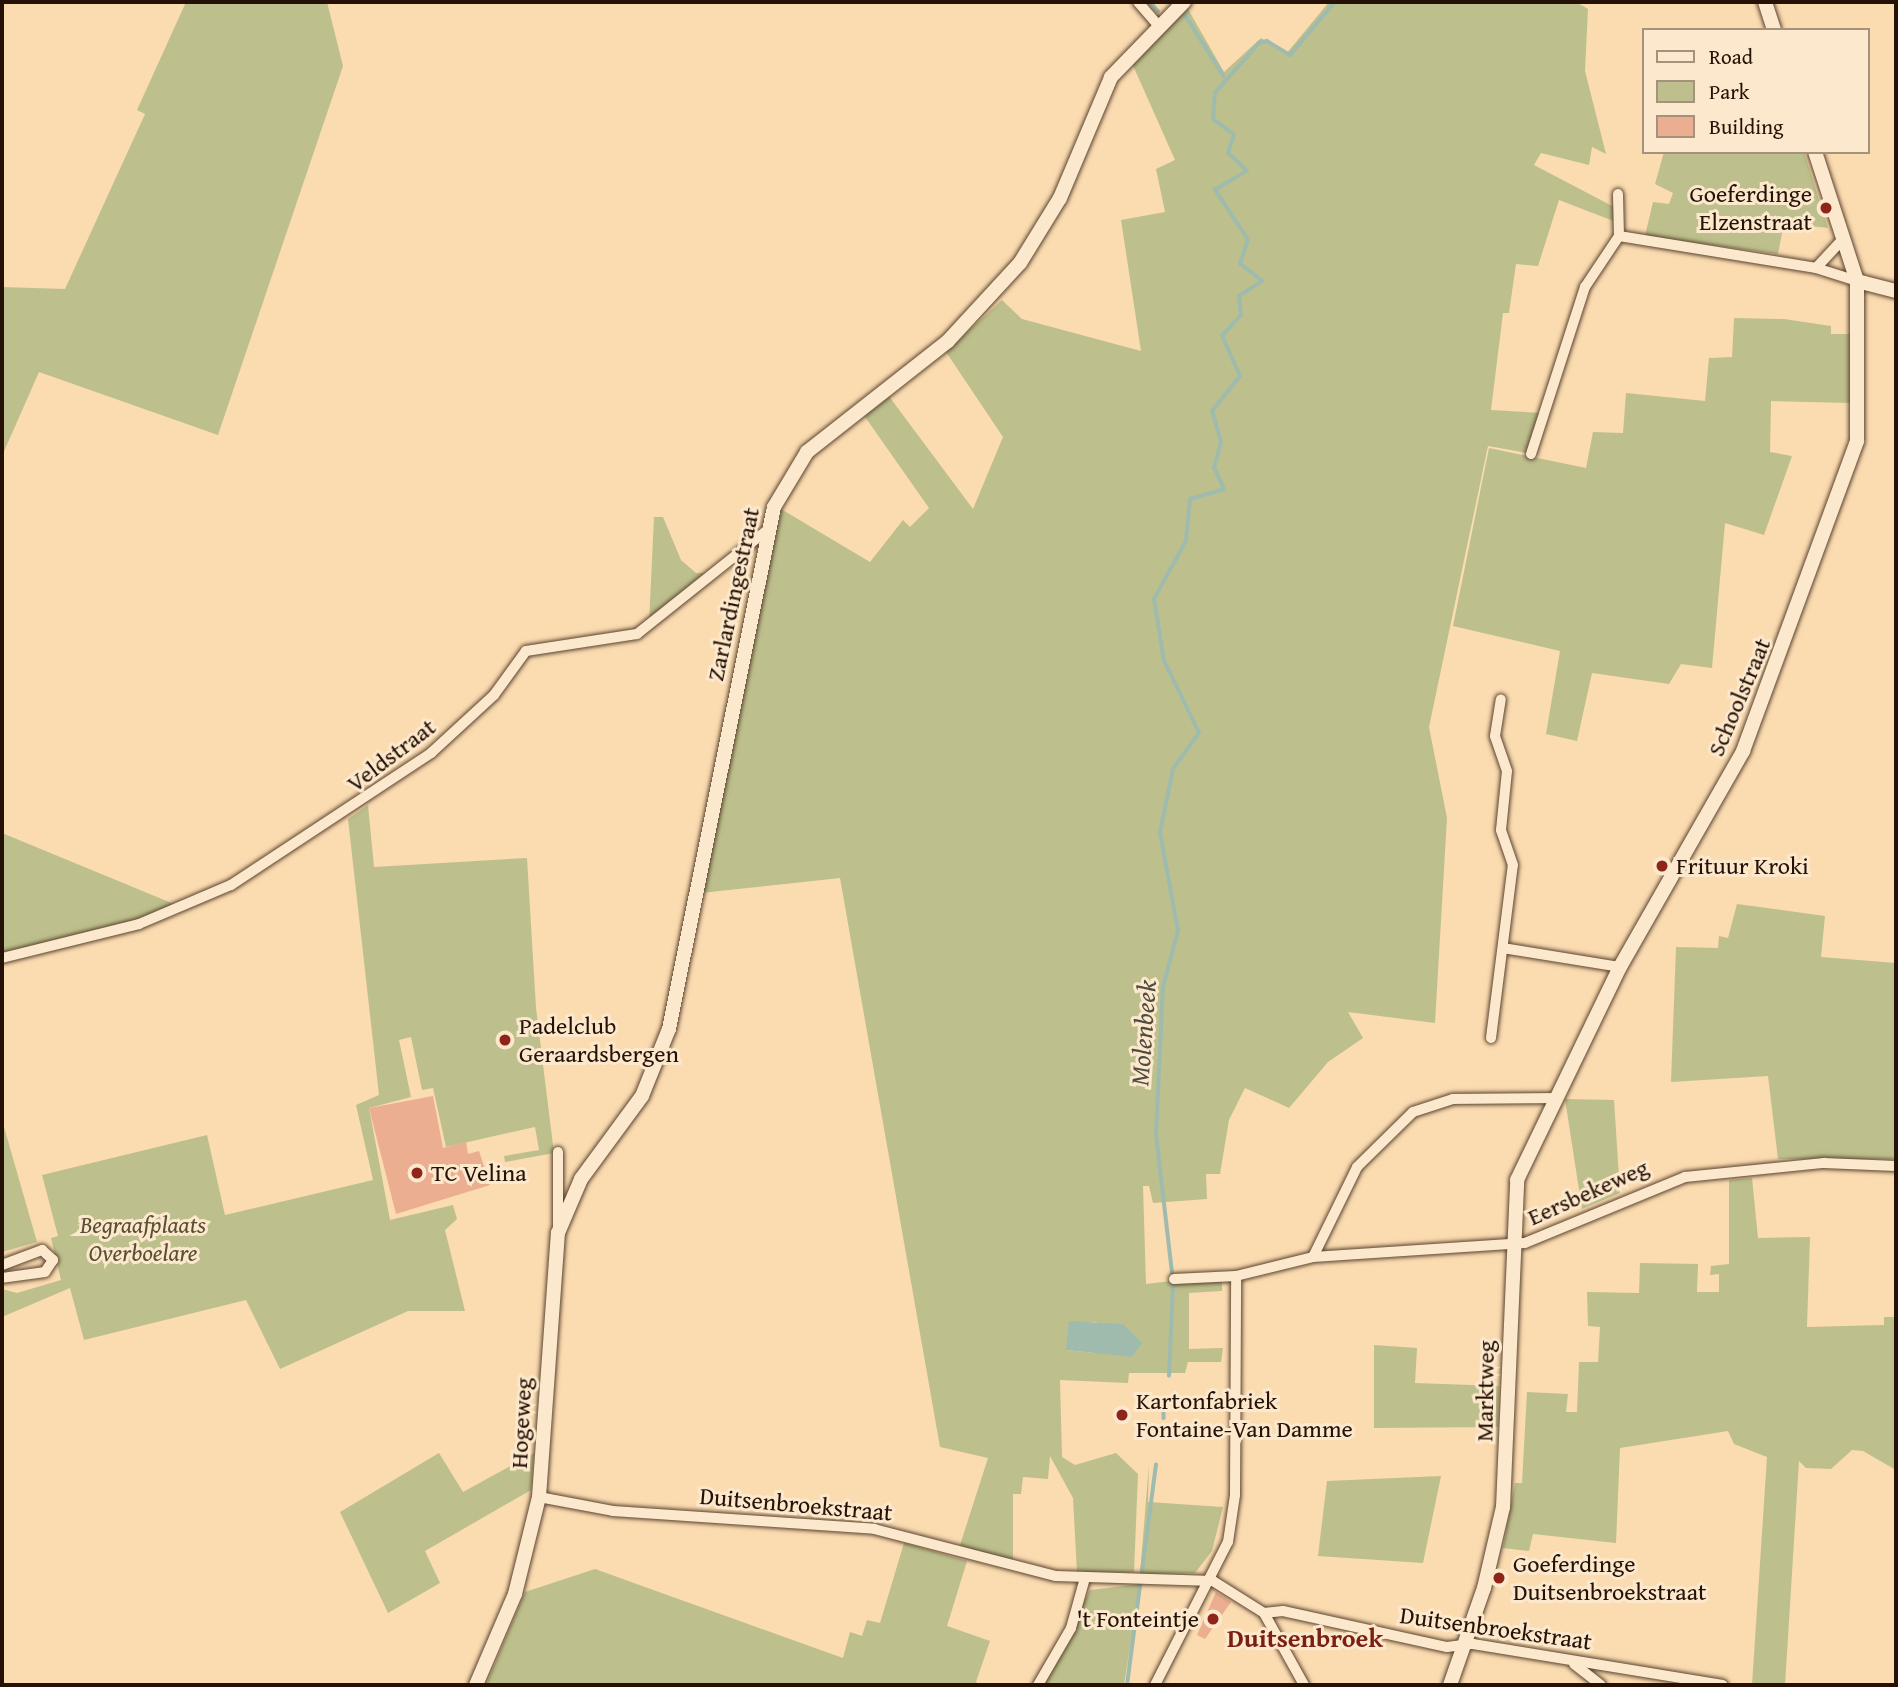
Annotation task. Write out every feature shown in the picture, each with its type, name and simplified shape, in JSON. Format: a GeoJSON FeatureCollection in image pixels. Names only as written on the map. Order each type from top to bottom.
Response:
{"type":"FeatureCollection","features":[{"type":"Feature","properties":{"kind":"street"},"geometry":{"type":"LineString","coordinates":[[1138,2],[1158,25]]}},
{"type":"Feature","properties":{"kind":"street","name":"Zarlardingestraat"},"geometry":{"type":"LineString","coordinates":[[558,1233],[581,1179],[642,1096],[669,1030],[765,532],[807,452],[948,341],[1020,263],[1060,198],[1111,77],[1158,25],[1184,2]]}},
{"type":"Feature","properties":{"kind":"street"},"geometry":{"type":"LineString","coordinates":[[1765,2],[1773,28]]}},
{"type":"Feature","properties":{"kind":"street","name":"Schoolstraat"},"geometry":{"type":"LineString","coordinates":[[1554,1098],[1620,967],[1743,751],[1840,501],[1860,415],[1857,281],[1816,154]]}},
{"type":"Feature","properties":{"kind":"street"},"geometry":{"type":"LineString","coordinates":[[1531,454],[1585,287],[1619,236],[1618,194]]}},
{"type":"Feature","properties":{"kind":"street"},"geometry":{"type":"LineString","coordinates":[[1619,236],[1816,268],[1896,291]]}},
{"type":"Feature","properties":{"kind":"street"},"geometry":{"type":"LineString","coordinates":[[1816,268],[1844,238]]}},
{"type":"Feature","properties":{"kind":"street","name":"Veldstraat"},"geometry":{"type":"LineString","coordinates":[[2,958],[139,924],[230,885],[295,849],[431,753],[494,695],[526,651],[636,634],[765,532]]}},
{"type":"Feature","properties":{"kind":"street"},"geometry":{"type":"LineString","coordinates":[[1490,1038],[1513,865],[1500,830],[1507,771],[1495,736],[1501,699]]}},
{"type":"Feature","properties":{"kind":"street"},"geometry":{"type":"LineString","coordinates":[[1503,948],[1620,967]]}},
{"type":"Feature","properties":{"kind":"street"},"geometry":{"type":"LineString","coordinates":[[1313,1257],[1357,1167],[1413,1112],[1453,1100],[1554,1098]]}},
{"type":"Feature","properties":{"kind":"street","name":"Marktweg"},"geometry":{"type":"LineString","coordinates":[[1450,1685],[1465,1643],[1503,1507],[1510,1243],[1517,1180],[1554,1098]]}},
{"type":"Feature","properties":{"kind":"street","name":"Hogeweg"},"geometry":{"type":"LineString","coordinates":[[476,1685],[515,1594],[539,1497],[558,1233],[558,1152]]}},
{"type":"Feature","properties":{"kind":"street","name":"Eersbekeweg"},"geometry":{"type":"LineString","coordinates":[[1174,1279],[1236,1276],[1313,1257],[1525,1243],[1685,1177],[1824,1163],[1896,1166]]}},
{"type":"Feature","properties":{"kind":"street"},"geometry":{"type":"LineString","coordinates":[[2,1265],[42,1250],[53,1260],[45,1272],[2,1278]]}},
{"type":"Feature","properties":{"kind":"street"},"geometry":{"type":"LineString","coordinates":[[1155,1685],[1213,1581],[1228,1542],[1235,1495],[1236,1276]]}},
{"type":"Feature","properties":{"kind":"street","name":"Duitsenbroekstraat"},"geometry":{"type":"LineString","coordinates":[[539,1497],[612,1511],[874,1529],[1008,1567],[1085,1577],[1213,1581]]}},
{"type":"Feature","properties":{"kind":"street"},"geometry":{"type":"LineString","coordinates":[[1038,1685],[1072,1628],[1085,1577]]}},
{"type":"Feature","properties":{"kind":"street"},"geometry":{"type":"LineString","coordinates":[[1213,1581],[1264,1613],[1304,1685]]}},
{"type":"Feature","properties":{"kind":"street","name":"Duitsenbroekstraat"},"geometry":{"type":"LineString","coordinates":[[1264,1613],[1447,1647],[1465,1643],[1723,1685]]}},
{"type":"Feature","properties":{"kind":"street"},"geometry":{"type":"LineString","coordinates":[[1569,1661],[1601,1685]]}},
{"type":"Feature","properties":{"kind":"green space"},"geometry":{"type":"Polygon","coordinates":[[[186,2],[327,2],[343,66],[218,435],[39,372],[2,456],[2,287],[65,289],[145,114],[137,110],[186,2]]]}},
{"type":"Feature","properties":{"kind":"green space"},"geometry":{"type":"Polygon","coordinates":[[[1329,2],[1576,2],[1588,9],[1585,71],[1606,154],[1592,147],[1589,165],[1541,153],[1534,165],[1616,208],[1616,222],[1559,200],[1538,266],[1516,264],[1509,313],[1503,313],[1491,410],[1541,413],[1528,453],[1488,446],[1429,727],[1447,818],[1435,1023],[1348,1012],[1363,1038],[1328,1062],[1289,1108],[1245,1088],[1229,1120],[1220,1174],[1206,1174],[1207,1199],[1153,1203],[1149,1186],[1143,1186],[1146,1284],[1222,1275],[1222,1291],[1189,1293],[1189,1349],[1223,1348],[1221,1362],[1188,1362],[1185,1373],[1129,1373],[1128,1383],[1060,1380],[1062,1457],[1075,1465],[1116,1453],[1138,1474],[1134,1572],[1077,1573],[1073,1498],[1050,1456],[1048,1479],[1023,1477],[1021,1494],[1013,1494],[1013,1564],[960,1545],[988,1458],[940,1447],[840,878],[701,893],[781,509],[870,562],[903,520],[910,527],[929,508],[863,414],[888,395],[973,509],[1003,437],[946,352],[1002,300],[1022,319],[1141,351],[1121,220],[1165,212],[1156,169],[1175,160],[1131,61],[1188,9],[1224,72],[1261,38],[1286,54],[1329,2]],[[1088,1322],[1066,1350],[1094,1353],[1097,1322],[1088,1322]]]}},
{"type":"Feature","properties":{"kind":"green space"},"geometry":{"type":"Polygon","coordinates":[[[1663,154],[1805,154],[1828,228],[1784,223],[1778,254],[1645,236],[1653,202],[1669,204],[1673,193],[1655,184],[1663,154]]]}},
{"type":"Feature","properties":{"kind":"green space"},"geometry":{"type":"Polygon","coordinates":[[[1734,318],[1784,319],[1831,326],[1831,334],[1853,334],[1850,403],[1771,401],[1770,452],[1792,456],[1764,535],[1725,523],[1712,668],[1681,664],[1669,684],[1592,673],[1577,741],[1546,734],[1560,651],[1453,626],[1489,448],[1586,468],[1593,432],[1623,433],[1626,393],[1705,401],[1709,358],[1732,357],[1734,318]]]}},
{"type":"Feature","properties":{"kind":"green space"},"geometry":{"type":"Polygon","coordinates":[[[654,517],[663,517],[681,560],[696,573],[712,573],[649,624],[654,517]]]}},
{"type":"Feature","properties":{"kind":"green space","name":"Begraafplaats Overboelare"},"geometry":{"type":"Polygon","coordinates":[[[368,805],[374,867],[527,858],[536,1008],[554,1153],[505,1162],[504,1156],[539,1150],[535,1127],[446,1147],[433,1088],[422,1090],[411,1037],[399,1040],[411,1097],[369,1108],[390,1220],[453,1205],[457,1219],[445,1230],[465,1311],[408,1311],[280,1369],[246,1300],[84,1340],[70,1288],[2,1317],[2,1289],[17,1293],[61,1280],[51,1238],[58,1236],[42,1175],[207,1135],[225,1215],[373,1180],[356,1105],[379,1095],[348,819],[368,805]]]}},
{"type":"Feature","properties":{"kind":"green space"},"geometry":{"type":"Polygon","coordinates":[[[2,833],[174,904],[134,924],[2,956],[2,833]]]}},
{"type":"Feature","properties":{"kind":"green space"},"geometry":{"type":"Polygon","coordinates":[[[1737,904],[1825,916],[1821,957],[1896,963],[1896,1159],[1778,1159],[1768,1076],[1671,1082],[1676,947],[1718,948],[1719,936],[1728,938],[1737,904]]]}},
{"type":"Feature","properties":{"kind":"green space"},"geometry":{"type":"Polygon","coordinates":[[[1565,1099],[1614,1100],[1620,1193],[1582,1209],[1565,1099]]]}},
{"type":"Feature","properties":{"kind":"green space"},"geometry":{"type":"Polygon","coordinates":[[[2,1120],[37,1242],[2,1252],[2,1120]]]}},
{"type":"Feature","properties":{"kind":"green space"},"geometry":{"type":"Polygon","coordinates":[[[1752,1178],[1758,1238],[1810,1237],[1807,1327],[1884,1325],[1884,1317],[1896,1317],[1896,1470],[1863,1451],[1852,1450],[1831,1469],[1806,1468],[1799,1461],[1785,1685],[1752,1685],[1767,1457],[1734,1444],[1728,1431],[1620,1448],[1616,1543],[1533,1534],[1529,1551],[1503,1548],[1515,1483],[1522,1483],[1527,1392],[1568,1394],[1566,1412],[1577,1412],[1579,1362],[1598,1362],[1600,1327],[1588,1326],[1587,1292],[1639,1293],[1640,1263],[1698,1264],[1697,1292],[1719,1292],[1719,1274],[1710,1275],[1711,1266],[1729,1264],[1729,1180],[1752,1178]]]}},
{"type":"Feature","properties":{"kind":"green space"},"geometry":{"type":"Polygon","coordinates":[[[1374,1345],[1417,1348],[1415,1383],[1499,1386],[1498,1427],[1374,1428],[1374,1345]]]}},
{"type":"Feature","properties":{"kind":"green space"},"geometry":{"type":"Polygon","coordinates":[[[439,1453],[463,1492],[534,1453],[531,1490],[425,1551],[440,1583],[388,1613],[340,1512],[439,1453]]]}},
{"type":"Feature","properties":{"kind":"green space"},"geometry":{"type":"Polygon","coordinates":[[[1149,1464],[1148,1502],[1223,1507],[1212,1551],[1195,1573],[1140,1574],[1149,1464]]]}},
{"type":"Feature","properties":{"kind":"green space"},"geometry":{"type":"Polygon","coordinates":[[[1441,1476],[1423,1563],[1318,1556],[1327,1481],[1441,1476]]]}},
{"type":"Feature","properties":{"kind":"green space"},"geometry":{"type":"Polygon","coordinates":[[[904,1543],[967,1561],[947,1626],[990,1641],[976,1682],[981,1685],[486,1685],[525,1592],[595,1569],[843,1658],[850,1632],[862,1636],[867,1620],[880,1623],[904,1543]]]}},
{"type":"Feature","properties":{"kind":"green space"},"geometry":{"type":"Polygon","coordinates":[[[1140,1584],[1124,1685],[1044,1685],[1090,1590],[1140,1584]]]}},
{"type":"Feature","properties":{"kind":"shaded area"},"geometry":{"type":"Polygon","coordinates":[[[1069,1321],[1123,1324],[1142,1343],[1132,1357],[1066,1350],[1069,1321]]]}},
{"type":"Feature","properties":{"kind":"building","name":"TC Velina"},"geometry":{"type":"Polygon","coordinates":[[[433,1096],[443,1148],[466,1142],[468,1154],[479,1151],[490,1185],[396,1214],[369,1108],[433,1096]]]}},
{"type":"Feature","properties":{"kind":"building","name":"'t Fonteintje"},"geometry":{"type":"Polygon","coordinates":[[[1216,1592],[1231,1602],[1205,1639],[1197,1635],[1216,1592]]]}},
{"type":"Feature","properties":{"kind":"waterway","name":"Molenbeek"},"geometry":{"type":"LineString","coordinates":[[1150,2],[1158,11]]}},
{"type":"Feature","properties":{"kind":"waterway","name":"Molenbeek"},"geometry":{"type":"LineString","coordinates":[[1172,1273],[1156,1134],[1163,987],[1178,931],[1160,833],[1173,769],[1199,733],[1164,661],[1154,599],[1186,541],[1190,499],[1224,489],[1214,468],[1221,442],[1212,411],[1240,376],[1222,336],[1241,315],[1239,296],[1262,281],[1240,264],[1248,240],[1215,190],[1247,171],[1228,153],[1234,135],[1213,119],[1215,93],[1259,43],[1267,41],[1290,55],[1335,2]]}},
{"type":"Feature","properties":{"kind":"waterway","name":"Molenbeek"},"geometry":{"type":"LineString","coordinates":[[1186,16],[1224,76]]}},
{"type":"Feature","properties":{"kind":"waterway","name":"Molenbeek"},"geometry":{"type":"LineString","coordinates":[[1169,1376],[1173,1285]]}},
{"type":"Feature","properties":{"kind":"waterway","name":"Molenbeek"},"geometry":{"type":"LineString","coordinates":[[1164,1400],[1164,1418]]}},
{"type":"Feature","properties":{"kind":"waterway","name":"Molenbeek"},"geometry":{"type":"LineString","coordinates":[[1127,1685],[1156,1465]]}},
{"type":"Feature","properties":{"kind":"place","name":"Goeferdinge Elzenstraat"},"geometry":{"type":"Point","coordinates":[1826,208]}},
{"type":"Feature","properties":{"kind":"place","name":"Frituur Kroki"},"geometry":{"type":"Point","coordinates":[1662,866]}},
{"type":"Feature","properties":{"kind":"place","name":"Padelclub Geraardsbergen"},"geometry":{"type":"Point","coordinates":[505,1040]}},
{"type":"Feature","properties":{"kind":"place","name":"TC Velina"},"geometry":{"type":"Point","coordinates":[417,1173]}},
{"type":"Feature","properties":{"kind":"place","name":"Kartonfabriek Fontaine-Van Damme"},"geometry":{"type":"Point","coordinates":[1122,1415]}},
{"type":"Feature","properties":{"kind":"place","name":"Goeferdinge Duitsenbroekstraat"},"geometry":{"type":"Point","coordinates":[1499,1578]}},
{"type":"Feature","properties":{"kind":"place","name":"'t Fonteintje"},"geometry":{"type":"Point","coordinates":[1213,1619]}},
{"type":"Feature","properties":{"kind":"district","name":"Duitsenbroek"},"geometry":{"type":"Point","coordinates":[1305,1638]}}]}
